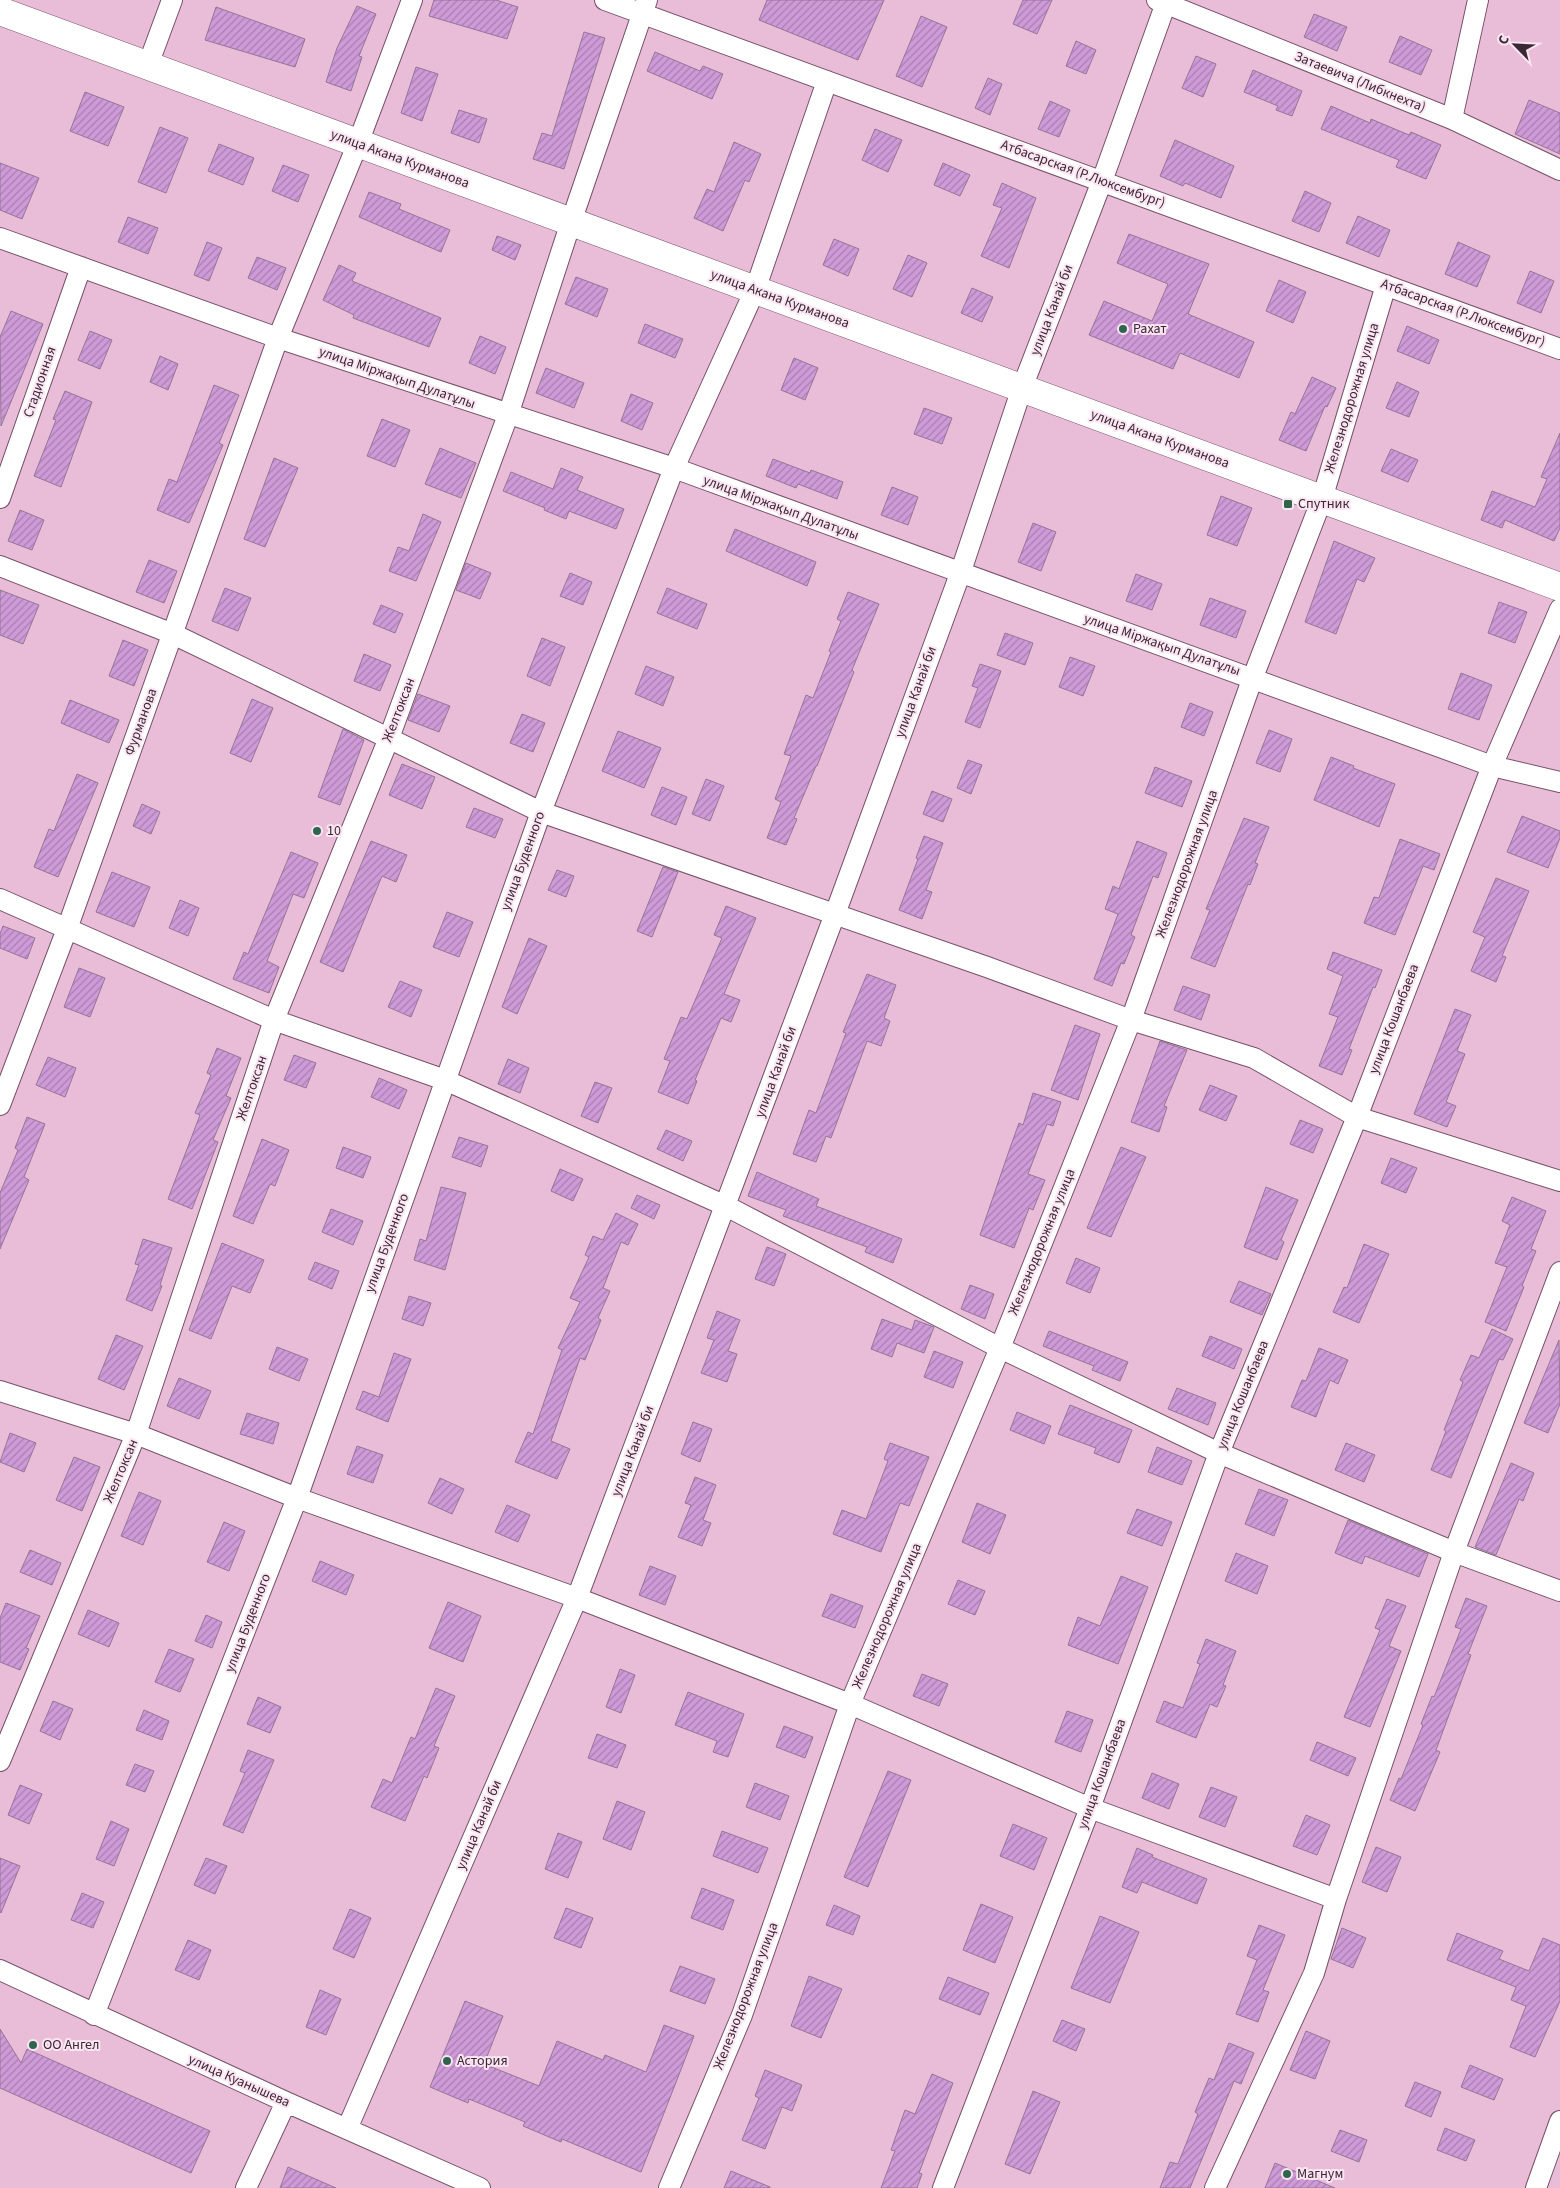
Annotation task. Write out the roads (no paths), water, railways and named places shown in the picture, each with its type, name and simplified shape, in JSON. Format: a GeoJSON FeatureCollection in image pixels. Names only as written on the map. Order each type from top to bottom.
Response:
{"type":"FeatureCollection","features":[{"type":"Feature","properties":{"kind":"main road","name":"улица Акана Курманова"},"geometry":{"type":"LineString","coordinates":[[0,11],[1560,587]]}},
{"type":"Feature","properties":{"kind":"street"},"geometry":{"type":"LineString","coordinates":[[148,66],[172,0]]}},
{"type":"Feature","properties":{"kind":"street","name":"Фурманова"},"geometry":{"type":"LineString","coordinates":[[0,1105],[67,930],[278,338],[358,143],[412,0]]}},
{"type":"Feature","properties":{"kind":"street","name":"Атбасарская (Р.Люксембург)"},"geometry":{"type":"LineString","coordinates":[[605,0],[645,7],[827,81],[1560,349]]}},
{"type":"Feature","properties":{"kind":"street"},"geometry":{"type":"LineString","coordinates":[[1452,119],[1478,0]]}},
{"type":"Feature","properties":{"kind":"street","name":"Затаевича (Либкнехта)"},"geometry":{"type":"LineString","coordinates":[[1163,1],[1452,119],[1560,170]]}},
{"type":"Feature","properties":{"kind":"street","name":"улица Канай би"},"geometry":{"type":"LineString","coordinates":[[347,2129],[577,1598],[726,1206],[960,574],[1022,388],[1102,181],[1163,1]]}},
{"type":"Feature","properties":{"kind":"street","name":"Желтоксан"},"geometry":{"type":"LineString","coordinates":[[0,1762],[136,1434],[274,1020],[389,738],[508,415],[571,222],[645,7]]}},
{"type":"Feature","properties":{"kind":"street","name":"улица Буденного"},"geometry":{"type":"LineString","coordinates":[[94,2015],[297,1498],[541,812],[674,468],[755,290],[827,81]]}},
{"type":"Feature","properties":{"kind":"street","name":"улица Міржақып Дулатұлы"},"geometry":{"type":"LineString","coordinates":[[0,238],[278,338],[674,468],[960,574],[1253,678],[1492,766],[1560,782]]}},
{"type":"Feature","properties":{"kind":"street","name":"Стадионная"},"geometry":{"type":"LineString","coordinates":[[0,498],[80,267]]}},
{"type":"Feature","properties":{"kind":"street","name":"Железнодорожная улица"},"geometry":{"type":"LineString","coordinates":[[669,2188],[742,2015],[850,1704],[1000,1348],[1131,1020],[1253,678],[1322,499],[1386,285]]}},
{"type":"Feature","properties":{"kind":"street"},"geometry":{"type":"LineString","coordinates":[[0,566],[173,634],[541,812],[987,967],[1131,1020],[1254,1058],[1357,1117],[1560,1182]]}},
{"type":"Feature","properties":{"kind":"street","name":"улица Кошанбаева"},"geometry":{"type":"LineString","coordinates":[[944,2188],[1090,1808],[1220,1453],[1357,1117],[1492,766],[1560,609]]}},
{"type":"Feature","properties":{"kind":"street"},"geometry":{"type":"LineString","coordinates":[[0,899],[274,1020],[445,1080],[726,1206],[1000,1348],[1220,1453],[1454,1552],[1560,1591]]}},
{"type":"Feature","properties":{"kind":"street"},"geometry":{"type":"LineString","coordinates":[[1215,2188],[1314,1973],[1336,1899],[1454,1552],[1560,1272]]}},
{"type":"Feature","properties":{"kind":"street"},"geometry":{"type":"LineString","coordinates":[[0,1390],[136,1434],[297,1498],[577,1598],[850,1704],[1090,1808],[1246,1868],[1336,1899]]}},
{"type":"Feature","properties":{"kind":"street","name":"улица Куанышева"},"geometry":{"type":"LineString","coordinates":[[0,1970],[94,2015],[480,2188]]}},
{"type":"Feature","properties":{"kind":"street"},"geometry":{"type":"LineString","coordinates":[[246,2188],[286,2102]]}},
{"type":"Feature","properties":{"kind":"street"},"geometry":{"type":"LineString","coordinates":[[1536,2188],[1560,2121]]}},
{"type":"Feature","properties":{"kind":"place","name":"Рахат"},"geometry":{"type":"Point","coordinates":[1123,329]}},
{"type":"Feature","properties":{"kind":"place","name":"Спутник"},"geometry":{"type":"Point","coordinates":[1288,504]}},
{"type":"Feature","properties":{"kind":"place","name":"10"},"geometry":{"type":"Point","coordinates":[317,831]}},
{"type":"Feature","properties":{"kind":"place","name":"ОО Ангел"},"geometry":{"type":"Point","coordinates":[33,2045]}},
{"type":"Feature","properties":{"kind":"place","name":"Астория"},"geometry":{"type":"Point","coordinates":[447,2061]}},
{"type":"Feature","properties":{"kind":"place","name":"Магнум"},"geometry":{"type":"Point","coordinates":[1287,2174]}}]}
